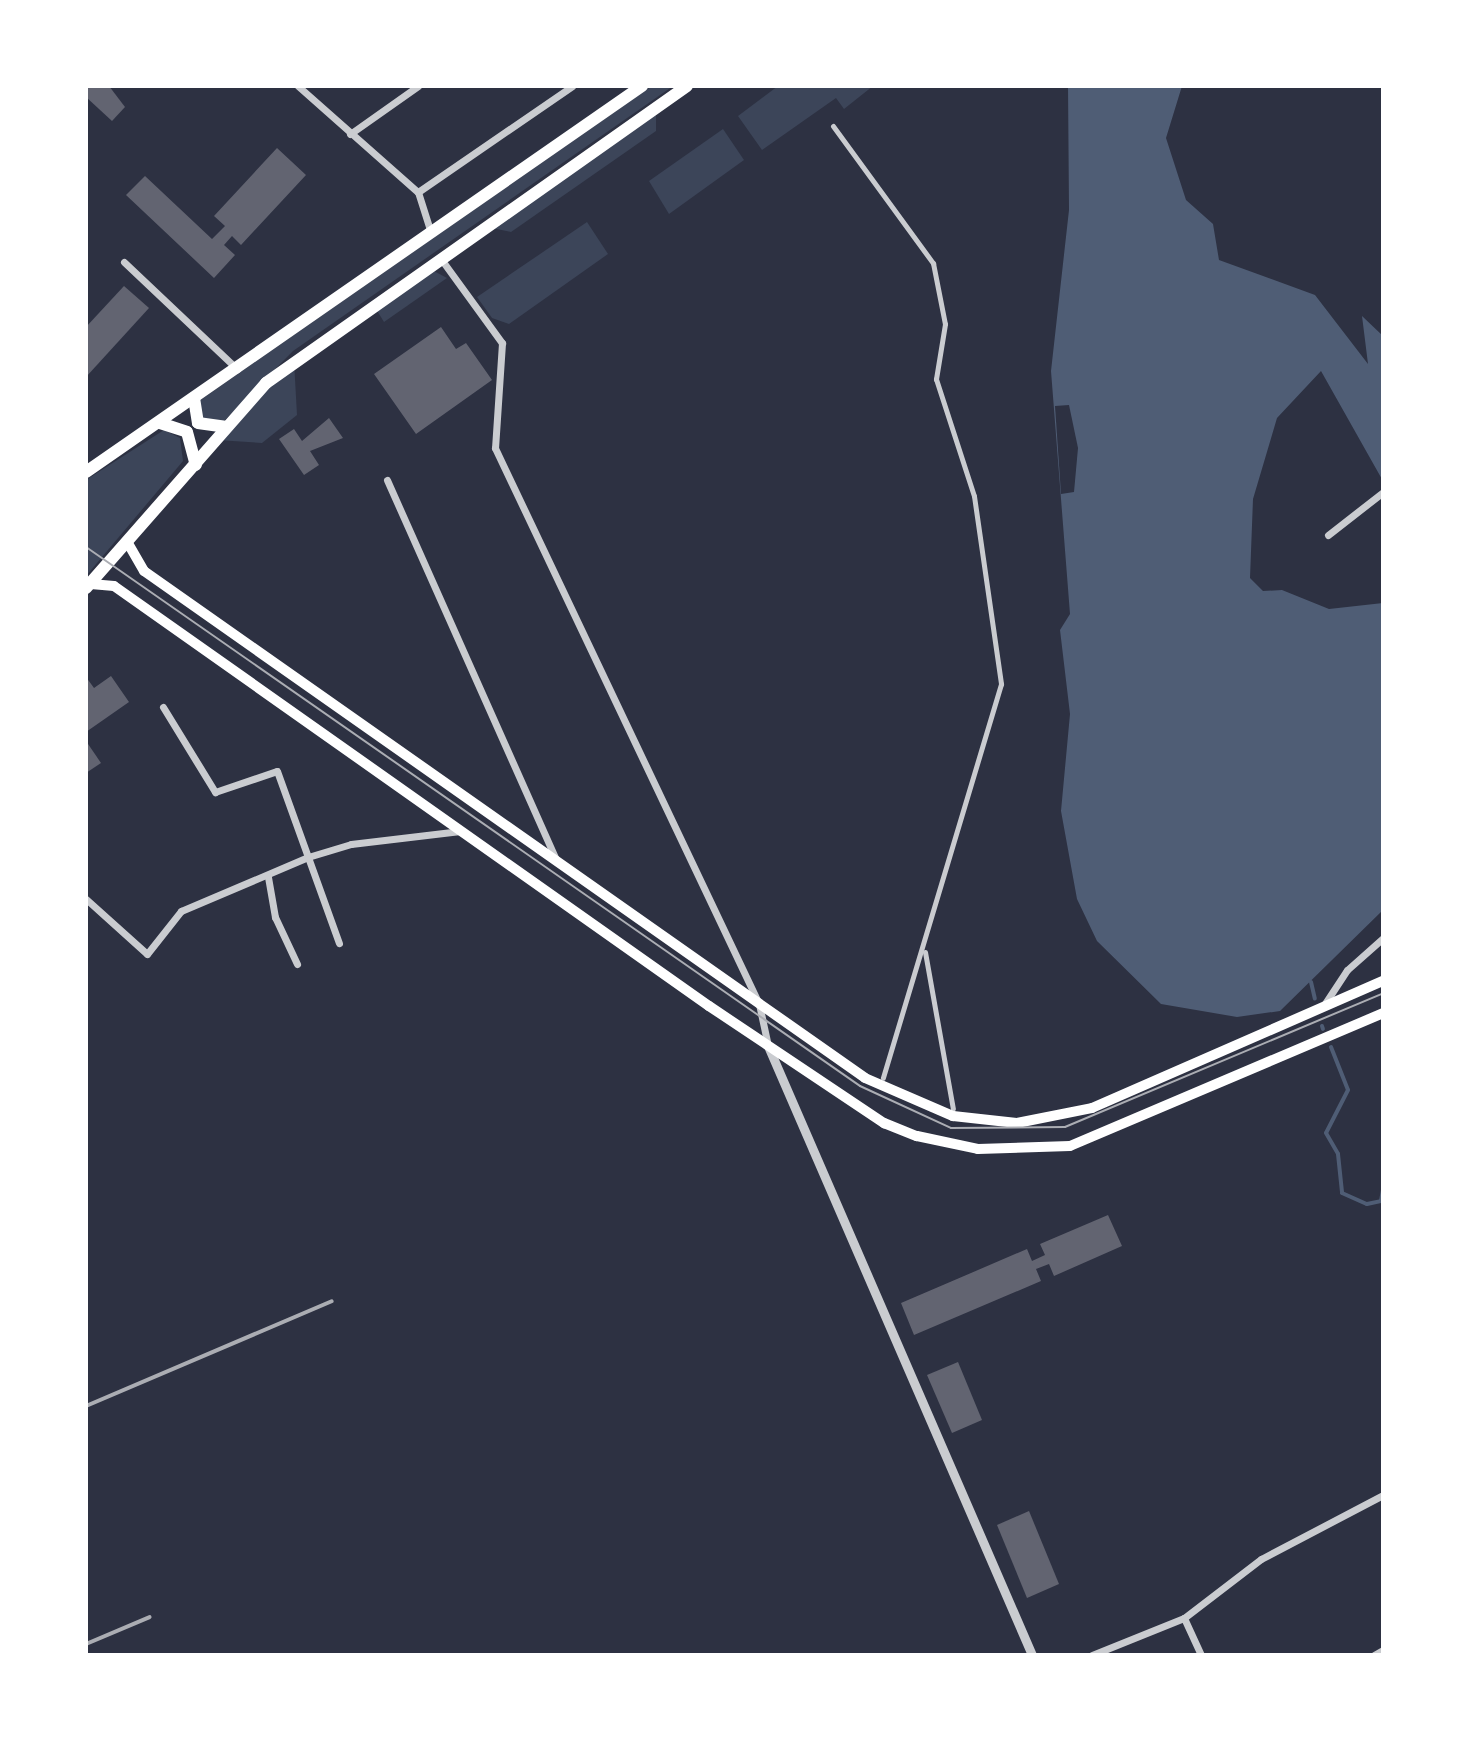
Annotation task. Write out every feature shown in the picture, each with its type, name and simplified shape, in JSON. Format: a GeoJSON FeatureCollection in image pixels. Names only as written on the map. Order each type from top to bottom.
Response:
{"type":"FeatureCollection","features":[{"type":"Feature","properties":{"kind":"main road"},"geometry":{"type":"LineString","coordinates":[[86,472],[642,86]]}},
{"type":"Feature","properties":{"kind":"main road"},"geometry":{"type":"LineString","coordinates":[[88,586],[129,545],[266,383],[440,257],[687,86]]}},
{"type":"Feature","properties":{"kind":"main road"},"geometry":{"type":"LineString","coordinates":[[194,398],[198,423],[227,427]]}},
{"type":"Feature","properties":{"kind":"main road"},"geometry":{"type":"LineString","coordinates":[[160,423],[187,432],[196,465]]}},
{"type":"Feature","properties":{"kind":"main road"},"geometry":{"type":"LineString","coordinates":[[129,545],[144,571],[759,1004],[898,1096],[953,1116],[1017,1123],[1092,1108],[1383,981]]}},
{"type":"Feature","properties":{"kind":"main road"},"geometry":{"type":"LineString","coordinates":[[88,586],[114,586],[768,1046],[895,1127],[948,1145],[1025,1151],[1110,1132],[1383,1013]]}},
{"type":"Feature","properties":{"kind":"street"},"geometry":{"type":"LineString","coordinates":[[298,86],[418,192],[431,233]]}},
{"type":"Feature","properties":{"kind":"street"},"geometry":{"type":"LineString","coordinates":[[350,134],[418,86]]}},
{"type":"Feature","properties":{"kind":"street"},"geometry":{"type":"LineString","coordinates":[[418,192],[572,86]]}},
{"type":"Feature","properties":{"kind":"street"},"geometry":{"type":"LineString","coordinates":[[833,126],[933,263],[945,324],[936,379],[974,496],[1001,684],[925,951],[883,1078]]}},
{"type":"Feature","properties":{"kind":"street"},"geometry":{"type":"LineString","coordinates":[[440,257],[502,343],[495,448],[759,1004],[768,1046],[1032,1655]]}},
{"type":"Feature","properties":{"kind":"street"},"geometry":{"type":"LineString","coordinates":[[124,262],[237,369]]}},
{"type":"Feature","properties":{"kind":"street"},"geometry":{"type":"LineString","coordinates":[[387,480],[556,859]]}},
{"type":"Feature","properties":{"kind":"street"},"geometry":{"type":"LineString","coordinates":[[1328,535],[1383,492]]}},
{"type":"Feature","properties":{"kind":"street"},"geometry":{"type":"LineString","coordinates":[[163,707],[215,792],[277,771],[339,943]]}},
{"type":"Feature","properties":{"kind":"street"},"geometry":{"type":"LineString","coordinates":[[86,899],[147,954],[181,911],[268,877],[308,857],[351,844],[460,831]]}},
{"type":"Feature","properties":{"kind":"street"},"geometry":{"type":"LineString","coordinates":[[268,877],[275,917],[297,964]]}},
{"type":"Feature","properties":{"kind":"street"},"geometry":{"type":"LineString","coordinates":[[1324,1006],[1347,970],[1383,938]]}},
{"type":"Feature","properties":{"kind":"street"},"geometry":{"type":"LineString","coordinates":[[925,951],[953,1109]]}},
{"type":"Feature","properties":{"kind":"street"},"geometry":{"type":"LineString","coordinates":[[1092,1655],[1184,1618],[1261,1559],[1383,1495]]}},
{"type":"Feature","properties":{"kind":"street"},"geometry":{"type":"LineString","coordinates":[[1184,1618],[1201,1655]]}},
{"type":"Feature","properties":{"kind":"street"},"geometry":{"type":"LineString","coordinates":[[1374,1655],[1383,1650]]}},
{"type":"Feature","properties":{"kind":"shaded area"},"geometry":{"type":"Polygon","coordinates":[[[652,86],[673,86],[293,351],[220,425],[203,424],[199,401],[652,86]]]}},
{"type":"Feature","properties":{"kind":"shaded area"},"geometry":{"type":"Polygon","coordinates":[[[778,86],[873,86],[844,109],[836,98],[762,150],[738,116],[778,86]]]}},
{"type":"Feature","properties":{"kind":"shaded area"},"geometry":{"type":"Polygon","coordinates":[[[1068,86],[1182,86],[1166,138],[1186,200],[1213,224],[1219,260],[1315,295],[1368,364],[1362,316],[1383,336],[1383,481],[1321,371],[1277,418],[1253,499],[1250,578],[1263,591],[1282,590],[1329,609],[1383,603],[1383,910],[1280,1011],[1237,1017],[1161,1004],[1097,941],[1077,899],[1061,811],[1070,714],[1060,630],[1070,614],[1051,371],[1069,210],[1068,86]]]}},
{"type":"Feature","properties":{"kind":"shaded area"},"geometry":{"type":"Polygon","coordinates":[[[656,115],[656,131],[511,232],[492,228],[656,115]]]}},
{"type":"Feature","properties":{"kind":"shaded area"},"geometry":{"type":"Polygon","coordinates":[[[723,129],[744,160],[669,214],[649,181],[723,129]]]}},
{"type":"Feature","properties":{"kind":"shaded area"},"geometry":{"type":"Polygon","coordinates":[[[587,222],[608,254],[509,324],[492,318],[477,297],[587,222]]]}},
{"type":"Feature","properties":{"kind":"shaded area"},"geometry":{"type":"Polygon","coordinates":[[[432,270],[447,278],[384,322],[376,309],[432,270]]]}},
{"type":"Feature","properties":{"kind":"shaded area"},"geometry":{"type":"Polygon","coordinates":[[[294,361],[297,415],[262,443],[217,440],[294,361]]]}},
{"type":"Feature","properties":{"kind":"shaded area"},"geometry":{"type":"Polygon","coordinates":[[[164,430],[180,438],[183,461],[86,576],[86,480],[164,430]]]}},
{"type":"Feature","properties":{"kind":"pier"},"geometry":{"type":"Polygon","coordinates":[[[1069,405],[1078,448],[1074,492],[1061,494],[1055,406],[1069,405]]]}},
{"type":"Feature","properties":{"kind":"building"},"geometry":{"type":"Polygon","coordinates":[[[86,86],[109,86],[125,107],[112,121],[86,97],[86,86]]]}},
{"type":"Feature","properties":{"kind":"building"},"geometry":{"type":"Polygon","coordinates":[[[277,148],[306,175],[241,245],[232,236],[224,245],[235,255],[214,278],[126,195],[145,176],[212,239],[225,226],[214,216],[277,148]]]}},
{"type":"Feature","properties":{"kind":"building"},"geometry":{"type":"Polygon","coordinates":[[[124,286],[149,308],[86,377],[86,327],[124,286]]]}},
{"type":"Feature","properties":{"kind":"building"},"geometry":{"type":"Polygon","coordinates":[[[441,327],[456,349],[466,343],[492,380],[416,434],[374,374],[441,327]]]}},
{"type":"Feature","properties":{"kind":"building"},"geometry":{"type":"Polygon","coordinates":[[[329,418],[343,438],[310,451],[319,465],[304,475],[279,439],[294,429],[302,441],[329,418]]]}},
{"type":"Feature","properties":{"kind":"building"},"geometry":{"type":"Polygon","coordinates":[[[111,676],[129,702],[86,732],[86,677],[94,688],[111,676]]]}},
{"type":"Feature","properties":{"kind":"building"},"geometry":{"type":"Polygon","coordinates":[[[86,741],[101,763],[86,773],[86,741]]]}},
{"type":"Feature","properties":{"kind":"building"},"geometry":{"type":"Polygon","coordinates":[[[1108,1215],[1122,1246],[1054,1276],[1049,1264],[1036,1269],[1041,1281],[914,1335],[901,1303],[1027,1249],[1032,1261],[1045,1255],[1040,1244],[1108,1215]]]}},
{"type":"Feature","properties":{"kind":"building"},"geometry":{"type":"Polygon","coordinates":[[[958,1362],[982,1420],[952,1433],[927,1375],[958,1362]]]}},
{"type":"Feature","properties":{"kind":"building"},"geometry":{"type":"Polygon","coordinates":[[[1029,1511],[1059,1584],[1027,1598],[997,1525],[1029,1511]]]}},
{"type":"Feature","properties":{"kind":"waterway"},"geometry":{"type":"LineString","coordinates":[[1311,982],[1315,999]]}},
{"type":"Feature","properties":{"kind":"waterway"},"geometry":{"type":"LineString","coordinates":[[1331,1047],[1348,1090],[1326,1133],[1338,1154],[1342,1193],[1367,1204],[1381,1201],[1383,1190]]}},
{"type":"Feature","properties":{"kind":"tram line"},"geometry":{"type":"LineString","coordinates":[[86,547],[860,1086],[951,1128],[1065,1127],[1383,993]]}},
{"type":"Feature","properties":{"kind":"railway"},"geometry":{"type":"LineString","coordinates":[[86,1406],[332,1301]]}},
{"type":"Feature","properties":{"kind":"railway"},"geometry":{"type":"LineString","coordinates":[[86,1644],[150,1617]]}}]}
